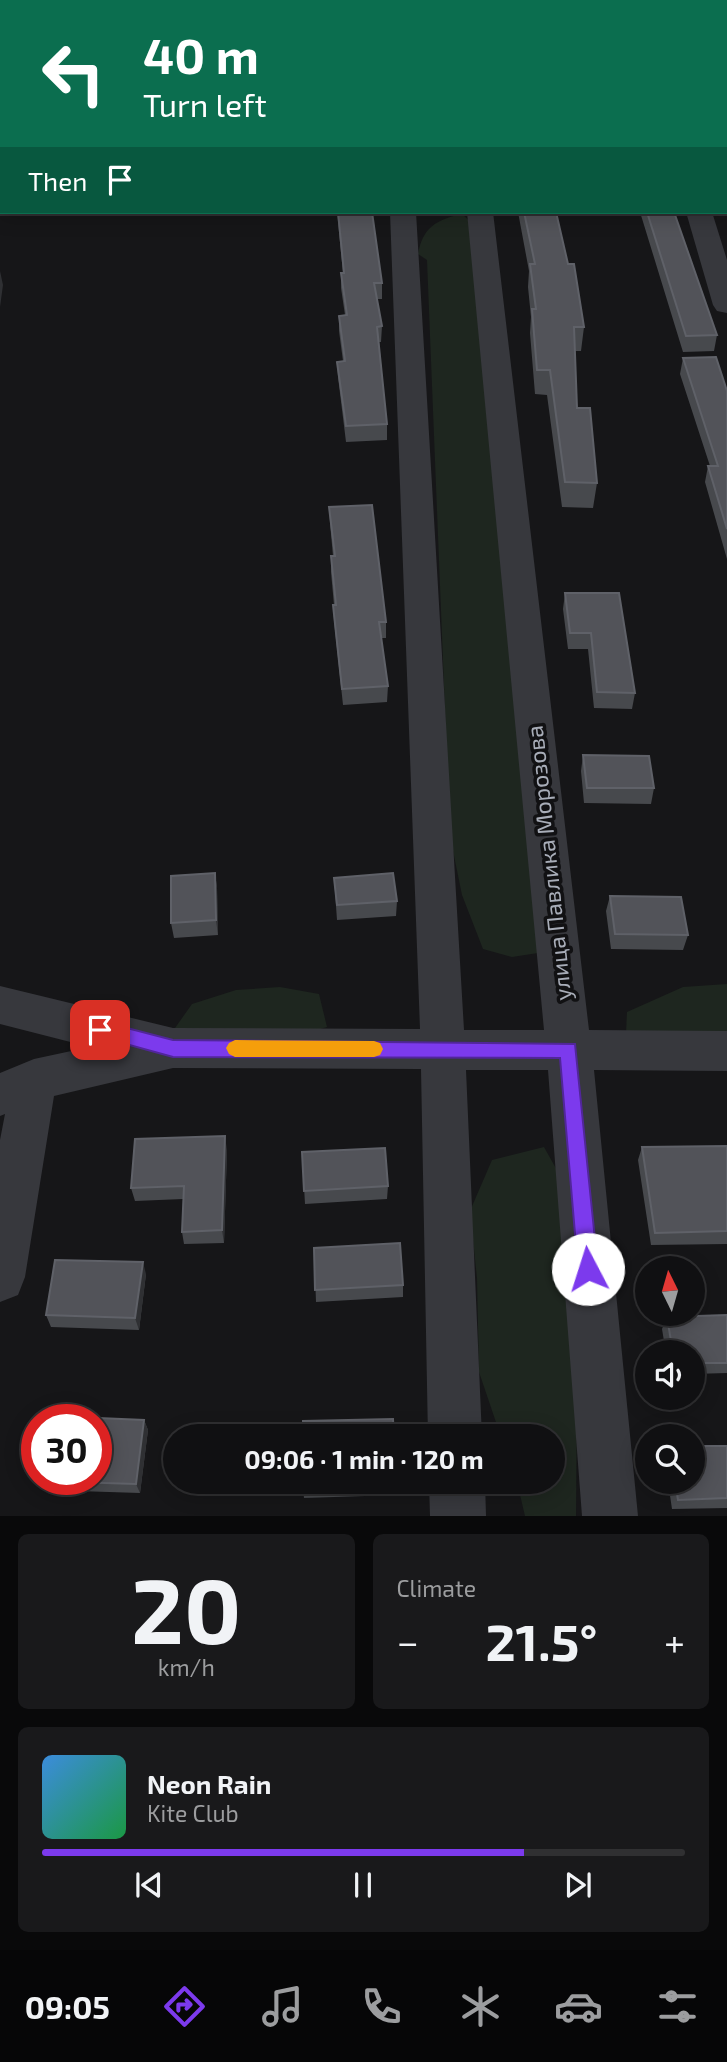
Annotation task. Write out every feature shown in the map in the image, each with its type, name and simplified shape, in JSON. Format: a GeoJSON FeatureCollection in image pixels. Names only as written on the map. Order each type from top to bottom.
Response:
{"type":"FeatureCollection","features":[{"type":"Feature","properties":{"kind":"street"},"geometry":{"type":"LineString","coordinates":[[403,214],[443,1049],[455,1424]]}},
{"type":"Feature","properties":{"kind":"street","name":"улица Павлика Морозова"},"geometry":{"type":"LineString","coordinates":[[480,214],[569,1049],[610,1516]]}},
{"type":"Feature","properties":{"kind":"street"},"geometry":{"type":"LineString","coordinates":[[710,217],[727,305]]}},
{"type":"Feature","properties":{"kind":"street"},"geometry":{"type":"LineString","coordinates":[[0,1004],[173,1048],[727,1051]]}},
{"type":"Feature","properties":{"kind":"street"},"geometry":{"type":"LineString","coordinates":[[0,1277],[17,1087],[173,1048]]}},
{"type":"Feature","properties":{"kind":"street"},"geometry":{"type":"LineString","coordinates":[[457,1494],[458,1516]]}},
{"type":"Feature","properties":{"kind":"shaded area"},"geometry":{"type":"Polygon","coordinates":[[[462,214],[475,226],[538,953],[512,957],[483,949],[462,895],[450,836],[427,260],[418,254],[423,237],[432,226],[462,214]]]}},
{"type":"Feature","properties":{"kind":"shaded area"},"geometry":{"type":"Polygon","coordinates":[[[727,984],[727,1055],[626,1033],[627,1012],[683,987],[727,984]]]}},
{"type":"Feature","properties":{"kind":"shaded area"},"geometry":{"type":"Polygon","coordinates":[[[280,987],[319,994],[327,1027],[271,1044],[175,1028],[192,1004],[236,990],[280,987]]]}},
{"type":"Feature","properties":{"kind":"shaded area"},"geometry":{"type":"Polygon","coordinates":[[[544,1147],[563,1181],[578,1276],[576,1516],[525,1516],[520,1494],[565,1494],[565,1424],[497,1424],[479,1372],[477,1278],[470,1211],[492,1160],[544,1147]]]}},
{"type":"Feature","properties":{"kind":"building"},"geometry":{"type":"Polygon","coordinates":[[[338,214],[372,214],[382,283],[374,283],[382,326],[377,327],[387,424],[346,426],[337,362],[345,361],[339,316],[347,315],[341,273],[344,273],[338,214]]]}},
{"type":"Feature","properties":{"kind":"building"},"geometry":{"type":"Polygon","coordinates":[[[524,214],[556,214],[568,264],[574,264],[584,327],[574,327],[577,408],[590,408],[597,483],[565,482],[550,370],[537,370],[532,309],[536,309],[530,264],[535,264],[524,214]]]}},
{"type":"Feature","properties":{"kind":"building"},"geometry":{"type":"Polygon","coordinates":[[[648,214],[675,214],[717,335],[686,336],[648,214]]]}},
{"type":"Feature","properties":{"kind":"building"},"geometry":{"type":"Polygon","coordinates":[[[716,357],[727,391],[727,529],[708,466],[718,466],[683,358],[716,357]]]}},
{"type":"Feature","properties":{"kind":"building"},"geometry":{"type":"Polygon","coordinates":[[[372,505],[386,622],[379,622],[388,686],[342,689],[333,605],[336,605],[331,556],[335,556],[329,507],[372,505]]]}},
{"type":"Feature","properties":{"kind":"building"},"geometry":{"type":"Polygon","coordinates":[[[565,593],[619,593],[635,693],[597,692],[591,633],[570,633],[565,593]]]}},
{"type":"Feature","properties":{"kind":"building"},"geometry":{"type":"Polygon","coordinates":[[[583,755],[649,756],[654,788],[587,788],[583,755]]]}},
{"type":"Feature","properties":{"kind":"building"},"geometry":{"type":"Polygon","coordinates":[[[215,873],[216,920],[171,923],[171,876],[215,873]]]}},
{"type":"Feature","properties":{"kind":"building"},"geometry":{"type":"Polygon","coordinates":[[[393,873],[397,901],[337,905],[334,878],[393,873]]]}},
{"type":"Feature","properties":{"kind":"building"},"geometry":{"type":"Polygon","coordinates":[[[610,896],[681,897],[688,935],[615,934],[610,896]]]}},
{"type":"Feature","properties":{"kind":"building"},"geometry":{"type":"Polygon","coordinates":[[[225,1136],[222,1230],[182,1232],[184,1186],[131,1188],[135,1139],[225,1136]]]}},
{"type":"Feature","properties":{"kind":"building"},"geometry":{"type":"Polygon","coordinates":[[[727,1146],[727,1231],[655,1233],[642,1147],[727,1146]]]}},
{"type":"Feature","properties":{"kind":"building"},"geometry":{"type":"Polygon","coordinates":[[[385,1148],[388,1186],[304,1191],[302,1152],[385,1148]]]}},
{"type":"Feature","properties":{"kind":"building"},"geometry":{"type":"Polygon","coordinates":[[[400,1243],[403,1285],[315,1290],[314,1248],[400,1243]]]}},
{"type":"Feature","properties":{"kind":"building"},"geometry":{"type":"Polygon","coordinates":[[[55,1260],[143,1262],[135,1318],[46,1315],[55,1260]]]}},
{"type":"Feature","properties":{"kind":"building"},"geometry":{"type":"Polygon","coordinates":[[[727,1315],[727,1363],[705,1363],[705,1340],[671,1340],[668,1326],[705,1326],[705,1316],[727,1315]]]}},
{"type":"Feature","properties":{"kind":"building"},"geometry":{"type":"Polygon","coordinates":[[[112,1419],[144,1420],[136,1484],[112,1483],[112,1419]]]}},
{"type":"Feature","properties":{"kind":"building"},"geometry":{"type":"Polygon","coordinates":[[[393,1419],[393,1424],[303,1424],[303,1421],[393,1419]]]}},
{"type":"Feature","properties":{"kind":"building"},"geometry":{"type":"Polygon","coordinates":[[[705,1446],[727,1446],[727,1498],[678,1500],[677,1494],[705,1494],[705,1446]]]}},
{"type":"Feature","properties":{"kind":"slow traffic"},"geometry":{"type":"LineString","coordinates":[[235,1048],[374,1049]]}},
{"type":"Feature","properties":{"kind":"route"},"geometry":{"type":"LineString","coordinates":[[100,1030],[173,1048],[569,1049],[588,1269]]}}]}
